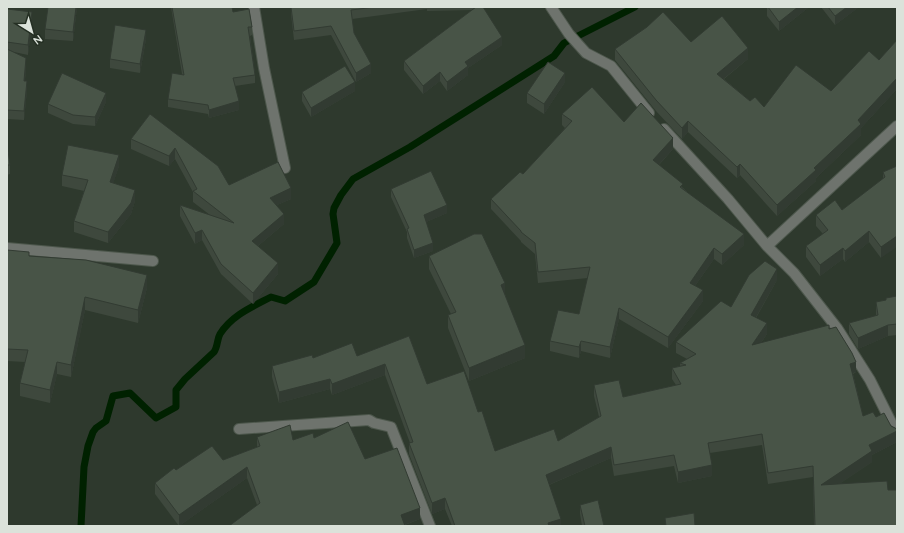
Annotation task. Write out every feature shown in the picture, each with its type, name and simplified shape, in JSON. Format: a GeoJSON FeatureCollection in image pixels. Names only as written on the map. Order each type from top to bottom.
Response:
{"type":"FeatureCollection","features":[{"type":"Feature","properties":{"kind":"street"},"geometry":{"type":"LineString","coordinates":[[254,7],[264,68],[285,168]]}},
{"type":"Feature","properties":{"kind":"street"},"geometry":{"type":"LineString","coordinates":[[551,7],[569,34],[586,53],[612,66],[651,115],[728,200],[767,246],[794,273],[837,328],[870,380],[897,434]]}},
{"type":"Feature","properties":{"kind":"street"},"geometry":{"type":"LineString","coordinates":[[767,246],[897,126]]}},
{"type":"Feature","properties":{"kind":"street"},"geometry":{"type":"LineString","coordinates":[[7,248],[153,261]]}},
{"type":"Feature","properties":{"kind":"street"},"geometry":{"type":"LineString","coordinates":[[239,429],[369,420],[374,423],[391,427],[430,526]]}},
{"type":"Feature","properties":{"kind":"building"},"geometry":{"type":"Polygon","coordinates":[[[48,7],[76,7],[73,32],[45,29],[48,7]]]}},
{"type":"Feature","properties":{"kind":"building"},"geometry":{"type":"Polygon","coordinates":[[[172,7],[232,7],[233,12],[249,9],[252,27],[248,27],[255,75],[233,78],[239,101],[209,110],[208,105],[168,99],[172,73],[184,75],[172,7]]]}},
{"type":"Feature","properties":{"kind":"building"},"geometry":{"type":"Polygon","coordinates":[[[291,7],[375,7],[351,10],[354,33],[371,64],[356,73],[331,26],[294,31],[291,7]]]}},
{"type":"Feature","properties":{"kind":"building"},"geometry":{"type":"Polygon","coordinates":[[[476,7],[483,7],[502,37],[465,62],[468,66],[447,82],[440,72],[423,86],[404,61],[476,7]]]}},
{"type":"Feature","properties":{"kind":"building"},"geometry":{"type":"Polygon","coordinates":[[[768,7],[798,7],[779,22],[768,7]]]}},
{"type":"Feature","properties":{"kind":"building"},"geometry":{"type":"Polygon","coordinates":[[[828,7],[847,7],[835,16],[828,7]]]}},
{"type":"Feature","properties":{"kind":"building"},"geometry":{"type":"Polygon","coordinates":[[[7,9],[32,12],[28,45],[7,42],[7,9]]]}},
{"type":"Feature","properties":{"kind":"building"},"geometry":{"type":"Polygon","coordinates":[[[663,12],[691,42],[722,16],[748,48],[717,74],[750,101],[755,97],[764,107],[796,65],[831,91],[869,51],[879,60],[897,40],[897,78],[858,120],[861,124],[814,168],[816,170],[777,205],[740,164],[737,167],[688,121],[682,128],[656,100],[615,49],[647,27],[663,12]]]}},
{"type":"Feature","properties":{"kind":"building"},"geometry":{"type":"Polygon","coordinates":[[[115,25],[146,30],[140,64],[110,59],[115,25]]]}},
{"type":"Feature","properties":{"kind":"building"},"geometry":{"type":"Polygon","coordinates":[[[7,49],[26,58],[24,81],[27,81],[24,111],[7,110],[7,49]]]}},
{"type":"Feature","properties":{"kind":"building"},"geometry":{"type":"Polygon","coordinates":[[[548,62],[565,73],[544,104],[527,93],[548,62]]]}},
{"type":"Feature","properties":{"kind":"building"},"geometry":{"type":"Polygon","coordinates":[[[345,66],[355,82],[311,108],[302,92],[345,66]]]}},
{"type":"Feature","properties":{"kind":"building"},"geometry":{"type":"Polygon","coordinates":[[[62,73],[106,93],[95,117],[73,115],[48,104],[62,73]]]}},
{"type":"Feature","properties":{"kind":"building"},"geometry":{"type":"Polygon","coordinates":[[[592,87],[624,122],[641,103],[673,138],[653,160],[683,184],[680,187],[744,234],[722,254],[714,248],[690,283],[703,290],[668,337],[619,308],[610,347],[581,341],[579,347],[550,341],[558,310],[579,314],[590,267],[538,272],[535,243],[521,232],[491,199],[520,172],[523,174],[572,121],[562,114],[592,87]]]}},
{"type":"Feature","properties":{"kind":"building"},"geometry":{"type":"Polygon","coordinates":[[[150,114],[218,166],[229,185],[278,162],[291,188],[270,198],[284,214],[252,241],[278,263],[253,293],[221,264],[202,230],[195,233],[180,205],[234,223],[193,191],[197,189],[175,148],[169,156],[131,139],[150,114]]]}},
{"type":"Feature","properties":{"kind":"building"},"geometry":{"type":"Polygon","coordinates":[[[7,144],[10,165],[7,165],[7,144]]]}},
{"type":"Feature","properties":{"kind":"building"},"geometry":{"type":"Polygon","coordinates":[[[68,145],[119,155],[110,182],[135,190],[131,203],[108,232],[74,221],[88,180],[62,175],[68,145]]]}},
{"type":"Feature","properties":{"kind":"building"},"geometry":{"type":"Polygon","coordinates":[[[897,166],[897,236],[881,247],[869,231],[845,251],[843,248],[820,265],[806,246],[828,230],[816,215],[835,200],[842,210],[885,177],[883,172],[897,166]]]}},
{"type":"Feature","properties":{"kind":"building"},"geometry":{"type":"Polygon","coordinates":[[[431,171],[447,205],[424,215],[433,243],[414,250],[407,229],[409,228],[391,189],[431,171]]]}},
{"type":"Feature","properties":{"kind":"building"},"geometry":{"type":"Polygon","coordinates":[[[474,234],[482,234],[505,283],[501,285],[525,345],[469,368],[448,315],[456,312],[429,256],[474,234]]]}},
{"type":"Feature","properties":{"kind":"building"},"geometry":{"type":"Polygon","coordinates":[[[7,250],[29,252],[29,256],[86,260],[147,275],[138,310],[85,297],[71,365],[57,362],[50,390],[20,383],[28,350],[7,349],[7,250]]]}},
{"type":"Feature","properties":{"kind":"building"},"geometry":{"type":"Polygon","coordinates":[[[765,261],[777,269],[751,315],[767,323],[752,345],[829,325],[829,329],[836,327],[856,362],[850,364],[863,416],[873,412],[876,417],[884,413],[891,426],[897,429],[897,431],[869,445],[872,451],[821,485],[887,481],[888,490],[897,490],[897,526],[815,526],[813,466],[768,473],[762,434],[708,443],[712,465],[678,472],[674,455],[614,465],[611,447],[546,475],[561,519],[548,523],[549,526],[455,526],[445,498],[432,503],[409,443],[413,442],[385,364],[332,384],[330,379],[279,392],[272,366],[312,355],[313,358],[352,343],[357,356],[409,336],[427,384],[464,371],[478,412],[482,411],[495,451],[554,429],[558,441],[601,416],[594,385],[619,380],[623,397],[681,384],[672,368],[686,365],[680,363],[696,354],[676,342],[721,301],[731,307],[749,275],[765,261]]]}},
{"type":"Feature","properties":{"kind":"building"},"geometry":{"type":"Polygon","coordinates":[[[897,296],[897,324],[888,325],[858,338],[849,323],[878,315],[876,302],[897,296]]]}},
{"type":"Feature","properties":{"kind":"building"},"geometry":{"type":"Polygon","coordinates":[[[348,422],[365,459],[397,448],[420,508],[401,515],[405,526],[229,526],[260,503],[247,467],[179,515],[155,483],[174,468],[176,470],[212,446],[223,460],[260,446],[257,437],[290,425],[293,440],[313,433],[314,438],[348,422]]]}},
{"type":"Feature","properties":{"kind":"building"},"geometry":{"type":"Polygon","coordinates":[[[598,500],[604,526],[585,526],[580,505],[598,500]]]}},
{"type":"Feature","properties":{"kind":"building"},"geometry":{"type":"Polygon","coordinates":[[[694,513],[695,526],[666,526],[665,518],[694,513]]]}},
{"type":"Feature","properties":{"kind":"waterway"},"geometry":{"type":"LineString","coordinates":[[81,526],[84,467],[88,446],[93,432],[106,421],[113,396],[130,393],[156,418],[176,407],[176,390],[185,379],[214,352],[220,334],[230,322],[243,312],[271,297],[285,301],[314,282],[337,243],[333,214],[334,208],[341,195],[353,179],[410,147],[554,56],[564,43],[635,7]]}}]}
